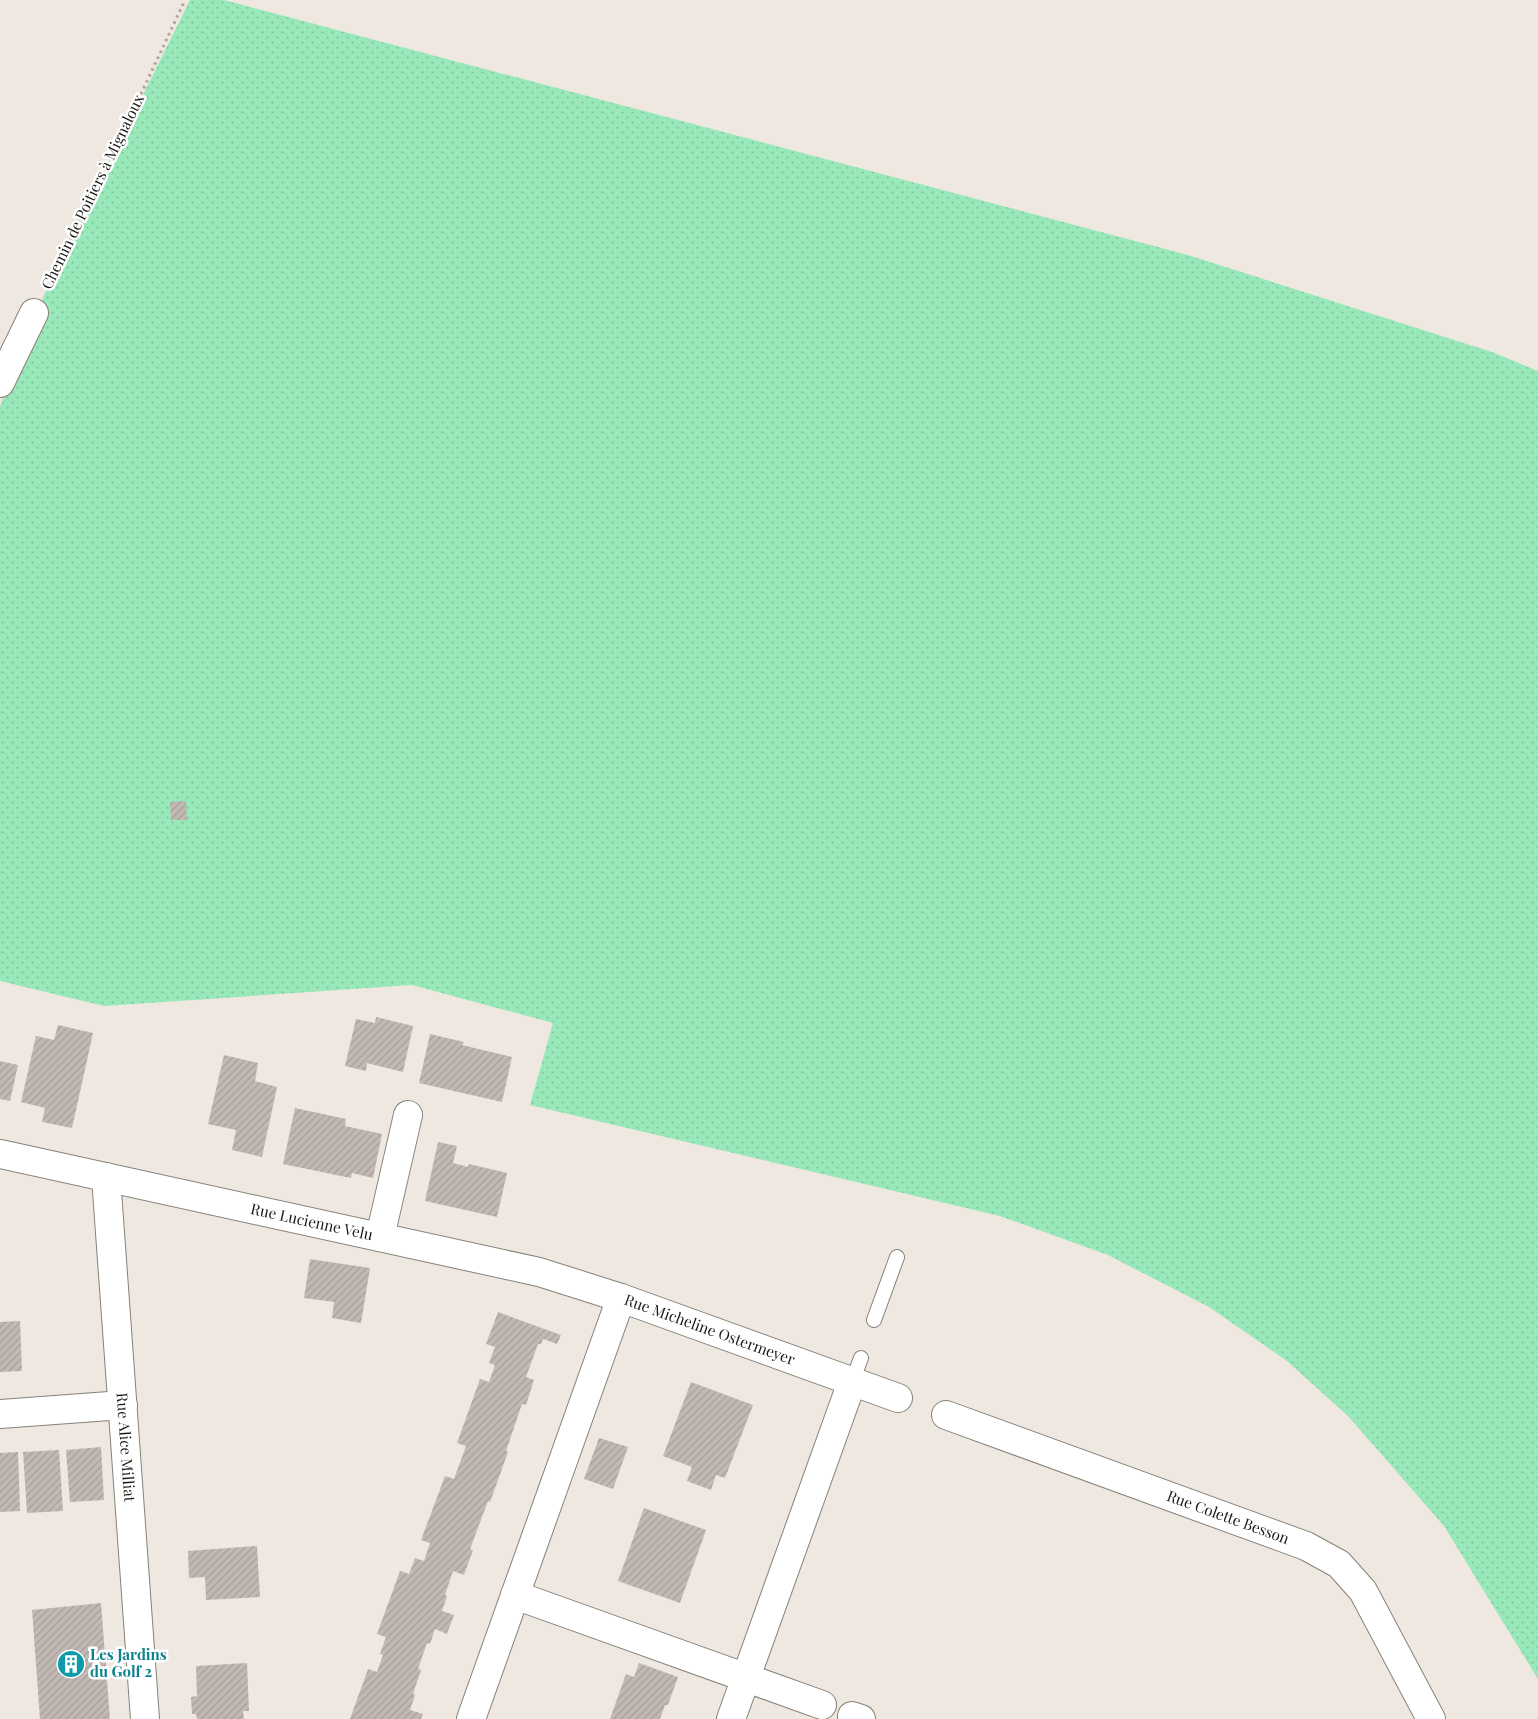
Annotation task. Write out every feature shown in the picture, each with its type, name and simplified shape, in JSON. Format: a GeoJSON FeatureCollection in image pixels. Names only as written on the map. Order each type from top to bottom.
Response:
{"type":"FeatureCollection","features":[{"type":"Feature","properties":{"kind":"street"},"geometry":{"type":"LineString","coordinates":[[0,383],[34,313]]}},
{"type":"Feature","properties":{"kind":"street"},"geometry":{"type":"LineString","coordinates":[[380,1237],[408,1115]]}},
{"type":"Feature","properties":{"kind":"street","name":"Rue Lucienne Velu"},"geometry":{"type":"LineString","coordinates":[[0,1154],[539,1272],[621,1298]]}},
{"type":"Feature","properties":{"kind":"street","name":"Rue Alice Milliat"},"geometry":{"type":"LineString","coordinates":[[106,1177],[145,1719]]}},
{"type":"Feature","properties":{"kind":"street","name":"Rue Micheline Ostermeyer"},"geometry":{"type":"LineString","coordinates":[[471,1719],[621,1298],[856,1370]]}},
{"type":"Feature","properties":{"kind":"street"},"geometry":{"type":"LineString","coordinates":[[731,1719],[856,1370],[898,1398]]}},
{"type":"Feature","properties":{"kind":"street"},"geometry":{"type":"LineString","coordinates":[[0,1414],[123,1405]]}},
{"type":"Feature","properties":{"kind":"street","name":"Rue Colette Besson"},"geometry":{"type":"LineString","coordinates":[[946,1415],[1306,1546],[1339,1564],[1363,1591],[1430,1719]]}},
{"type":"Feature","properties":{"kind":"street"},"geometry":{"type":"LineString","coordinates":[[515,1595],[822,1705]]}},
{"type":"Feature","properties":{"kind":"lane"},"geometry":{"type":"LineString","coordinates":[[874,1320],[897,1257]]}},
{"type":"Feature","properties":{"kind":"path","name":"Chemin de Poitiers à Mignaloux"},"geometry":{"type":"LineString","coordinates":[[34,313],[111,158],[185,0]]}},
{"type":"Feature","properties":{"kind":"green space"},"geometry":{"type":"Polygon","coordinates":[[[190,0],[224,0],[1188,255],[1492,352],[1538,371],[1538,1679],[1444,1526],[1348,1416],[1287,1361],[1209,1307],[1108,1255],[1000,1216],[530,1105],[553,1023],[412,985],[104,1006],[0,981],[0,407],[45,293],[190,0]]]}},
{"type":"Feature","properties":{"kind":"building"},"geometry":{"type":"Polygon","coordinates":[[[186,801],[187,820],[171,820],[170,802],[186,801]]]}},
{"type":"Feature","properties":{"kind":"building"},"geometry":{"type":"Polygon","coordinates":[[[376,1017],[413,1026],[403,1072],[367,1063],[366,1071],[345,1066],[356,1019],[375,1023],[376,1017]]]}},
{"type":"Feature","properties":{"kind":"building"},"geometry":{"type":"Polygon","coordinates":[[[58,1025],[93,1033],[72,1128],[42,1122],[45,1108],[21,1102],[36,1036],[54,1040],[58,1025]]]}},
{"type":"Feature","properties":{"kind":"building"},"geometry":{"type":"Polygon","coordinates":[[[430,1034],[464,1042],[462,1045],[512,1057],[502,1102],[419,1083],[430,1034]]]}},
{"type":"Feature","properties":{"kind":"building"},"geometry":{"type":"Polygon","coordinates":[[[224,1055],[258,1063],[255,1081],[277,1087],[262,1157],[232,1150],[236,1130],[208,1124],[224,1055]]]}},
{"type":"Feature","properties":{"kind":"building"},"geometry":{"type":"Polygon","coordinates":[[[0,1061],[18,1065],[10,1101],[0,1099],[0,1061]]]}},
{"type":"Feature","properties":{"kind":"building"},"geometry":{"type":"Polygon","coordinates":[[[295,1108],[346,1119],[345,1126],[382,1134],[373,1178],[352,1173],[351,1178],[283,1164],[295,1108]]]}},
{"type":"Feature","properties":{"kind":"building"},"geometry":{"type":"Polygon","coordinates":[[[438,1142],[457,1146],[453,1163],[468,1167],[469,1164],[507,1173],[497,1217],[425,1201],[438,1142]]]}},
{"type":"Feature","properties":{"kind":"building"},"geometry":{"type":"Polygon","coordinates":[[[310,1259],[370,1268],[361,1323],[332,1318],[334,1302],[304,1298],[310,1259]]]}},
{"type":"Feature","properties":{"kind":"building"},"geometry":{"type":"Polygon","coordinates":[[[498,1312],[561,1335],[557,1344],[543,1339],[541,1344],[538,1344],[526,1377],[534,1380],[526,1405],[522,1404],[506,1451],[508,1452],[470,1549],[473,1550],[464,1575],[453,1571],[442,1611],[454,1615],[447,1634],[435,1629],[430,1644],[427,1643],[418,1669],[421,1670],[410,1710],[423,1714],[421,1719],[350,1719],[368,1669],[377,1672],[383,1655],[380,1654],[386,1637],[377,1634],[400,1571],[409,1574],[415,1558],[424,1561],[430,1543],[421,1540],[445,1476],[454,1479],[466,1446],[457,1443],[480,1379],[489,1382],[495,1365],[489,1363],[495,1347],[486,1344],[498,1312]]]}},
{"type":"Feature","properties":{"kind":"building"},"geometry":{"type":"Polygon","coordinates":[[[20,1321],[22,1371],[0,1372],[0,1322],[20,1321]]]}},
{"type":"Feature","properties":{"kind":"building"},"geometry":{"type":"Polygon","coordinates":[[[691,1382],[753,1405],[725,1478],[716,1475],[711,1490],[687,1481],[692,1467],[663,1456],[691,1382]]]}},
{"type":"Feature","properties":{"kind":"building"},"geometry":{"type":"Polygon","coordinates":[[[599,1438],[628,1447],[613,1489],[584,1479],[599,1438]]]}},
{"type":"Feature","properties":{"kind":"building"},"geometry":{"type":"Polygon","coordinates":[[[101,1447],[104,1500],[70,1502],[66,1450],[101,1447]]]}},
{"type":"Feature","properties":{"kind":"building"},"geometry":{"type":"Polygon","coordinates":[[[59,1450],[63,1511],[27,1513],[23,1452],[59,1450]]]}},
{"type":"Feature","properties":{"kind":"building"},"geometry":{"type":"Polygon","coordinates":[[[18,1452],[20,1511],[0,1512],[0,1453],[18,1452]]]}},
{"type":"Feature","properties":{"kind":"building"},"geometry":{"type":"Polygon","coordinates":[[[644,1508],[706,1530],[680,1603],[618,1581],[644,1508]]]}},
{"type":"Feature","properties":{"kind":"building"},"geometry":{"type":"Polygon","coordinates":[[[257,1546],[260,1597],[206,1600],[205,1577],[189,1578],[188,1551],[257,1546]]]}},
{"type":"Feature","properties":{"kind":"building","name":"Les Jardins du Golf 2"},"geometry":{"type":"Polygon","coordinates":[[[101,1603],[110,1719],[40,1719],[32,1610],[101,1603]]]}},
{"type":"Feature","properties":{"kind":"building"},"geometry":{"type":"Polygon","coordinates":[[[247,1663],[249,1711],[243,1711],[244,1719],[197,1719],[196,1714],[192,1714],[191,1697],[197,1696],[196,1666],[247,1663]]]}},
{"type":"Feature","properties":{"kind":"building"},"geometry":{"type":"Polygon","coordinates":[[[639,1663],[678,1677],[668,1705],[665,1705],[660,1719],[610,1719],[626,1674],[634,1677],[639,1663]]]}},
{"type":"Feature","properties":{"kind":"place","name":"Les Jardins du Golf 2"},"geometry":{"type":"Point","coordinates":[71,1664]}}]}
